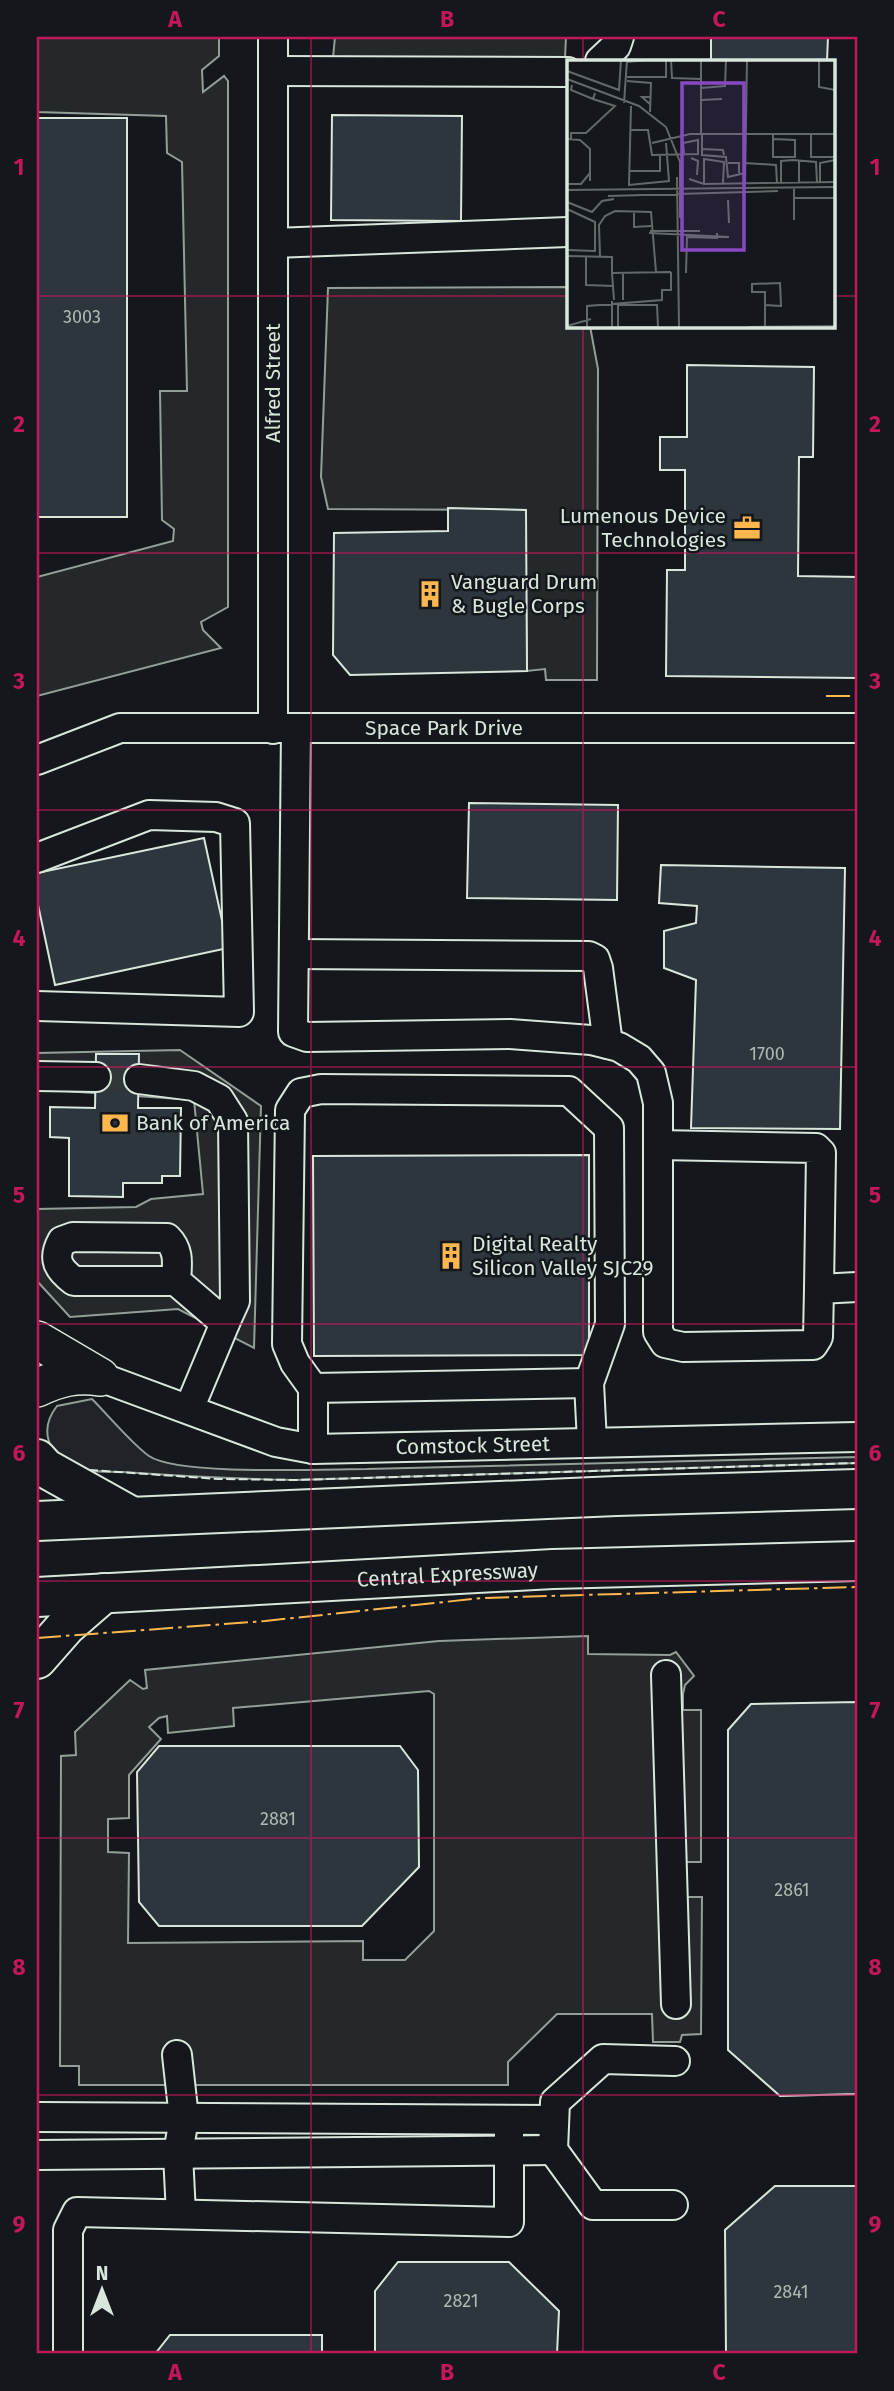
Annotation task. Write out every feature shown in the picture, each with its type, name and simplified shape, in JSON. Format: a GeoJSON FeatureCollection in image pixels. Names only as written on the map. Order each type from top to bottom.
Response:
{"type":"FeatureCollection","features":[{"type":"Feature","properties":{"kind":"highway"},"geometry":{"type":"LineString","coordinates":[[37,1459],[45,1468],[131,1517]]}},
{"type":"Feature","properties":{"kind":"highway"},"geometry":{"type":"LineString","coordinates":[[37,1521],[857,1489]]}},
{"type":"Feature","properties":{"kind":"highway","name":"Central Expressway"},"geometry":{"type":"LineString","coordinates":[[37,1597],[553,1569],[857,1561]]}},
{"type":"Feature","properties":{"kind":"highway"},"geometry":{"type":"LineString","coordinates":[[37,1659],[66,1626],[104,1593]]}},
{"type":"Feature","properties":{"kind":"main road"},"geometry":{"type":"LineString","coordinates":[[37,1340],[100,1377]]}},
{"type":"Feature","properties":{"kind":"main road"},"geometry":{"type":"LineString","coordinates":[[37,1388],[54,1379],[83,1374],[100,1377]]}},
{"type":"Feature","properties":{"kind":"street","name":"Alfred Street"},"geometry":{"type":"LineString","coordinates":[[273,37],[273,243],[284,729],[294,954],[293,1032],[307,1037],[510,1034],[579,1038],[608,1044]]}},
{"type":"Feature","properties":{"kind":"street"},"geometry":{"type":"LineString","coordinates":[[601,60],[616,46],[620,37]]}},
{"type":"Feature","properties":{"kind":"street"},"geometry":{"type":"LineString","coordinates":[[273,71],[567,72]]}},
{"type":"Feature","properties":{"kind":"street"},"geometry":{"type":"LineString","coordinates":[[273,243],[567,232]]}},
{"type":"Feature","properties":{"kind":"street","name":"Space Park Drive"},"geometry":{"type":"LineString","coordinates":[[37,760],[120,729],[857,728]]}},
{"type":"Feature","properties":{"kind":"street"},"geometry":{"type":"LineString","coordinates":[[37,858],[149,816],[216,817],[235,823],[239,1012],[37,1003]]}},
{"type":"Feature","properties":{"kind":"street"},"geometry":{"type":"LineString","coordinates":[[294,954],[589,957],[595,960],[608,1044],[620,1047],[639,1059],[651,1073],[658,1103],[658,1145],[658,1332],[665,1343],[683,1347],[813,1345],[818,1337],[821,1153],[816,1148],[658,1145]]}},
{"type":"Feature","properties":{"kind":"street"},"geometry":{"type":"LineString","coordinates":[[37,1076],[96,1077]]}},
{"type":"Feature","properties":{"kind":"street"},"geometry":{"type":"LineString","coordinates":[[138,1079],[194,1086],[219,1099],[233,1121],[235,1301],[189,1409]]}},
{"type":"Feature","properties":{"kind":"street"},"geometry":{"type":"LineString","coordinates":[[313,1449],[313,1388],[295,1363],[288,1344],[290,1110],[301,1093],[321,1089],[569,1091],[609,1128],[610,1324],[590,1383],[592,1442]]}},
{"type":"Feature","properties":{"kind":"street"},"geometry":{"type":"LineString","coordinates":[[176,1281],[175,1246],[167,1238],[73,1237],[46,1252],[74,1281],[176,1281],[225,1322]]}},
{"type":"Feature","properties":{"kind":"street"},"geometry":{"type":"LineString","coordinates":[[819,1289],[857,1287]]}},
{"type":"Feature","properties":{"kind":"street","name":"Comstock Street"},"geometry":{"type":"LineString","coordinates":[[100,1377],[276,1442],[313,1449],[857,1437]]}},
{"type":"Feature","properties":{"kind":"street"},"geometry":{"type":"LineString","coordinates":[[313,1388],[590,1383]]}},
{"type":"Feature","properties":{"kind":"street"},"geometry":{"type":"LineString","coordinates":[[666,1675],[676,2004]]}},
{"type":"Feature","properties":{"kind":"street"},"geometry":{"type":"LineString","coordinates":[[177,2055],[184,2118],[178,2154],[181,2214]]}},
{"type":"Feature","properties":{"kind":"street"},"geometry":{"type":"LineString","coordinates":[[673,2205],[593,2205],[554,2150],[554,2119],[555,2102],[603,2059],[675,2061]]}},
{"type":"Feature","properties":{"kind":"street"},"geometry":{"type":"LineString","coordinates":[[37,2117],[554,2119]]}},
{"type":"Feature","properties":{"kind":"street"},"geometry":{"type":"LineString","coordinates":[[68,2354],[68,2230],[77,2211],[509,2222],[509,2119]]}},
{"type":"Feature","properties":{"kind":"street"},"geometry":{"type":"LineString","coordinates":[[37,2155],[554,2150]]}},
{"type":"Feature","properties":{"kind":"shaded area"},"geometry":{"type":"Polygon","coordinates":[[[37,37],[219,37],[219,56],[202,70],[203,92],[224,76],[228,81],[228,607],[201,622],[203,630],[221,648],[37,696],[37,577],[173,541],[174,529],[162,520],[160,391],[187,391],[182,162],[167,153],[166,116],[37,112],[37,37]]]}},
{"type":"Feature","properties":{"kind":"shaded area"},"geometry":{"type":"Polygon","coordinates":[[[335,37],[566,37],[565,58],[333,58],[335,37]]]}},
{"type":"Feature","properties":{"kind":"shaded area"},"geometry":{"type":"Polygon","coordinates":[[[567,287],[567,327],[590,327],[598,369],[597,680],[546,680],[545,669],[527,671],[525,510],[328,509],[321,477],[328,288],[567,287]]]}},
{"type":"Feature","properties":{"kind":"shaded area"},"geometry":{"type":"Polygon","coordinates":[[[180,1050],[261,1106],[254,1348],[178,1309],[70,1317],[37,1281],[37,1209],[136,1207],[151,1199],[203,1194],[194,1100],[37,1089],[37,1053],[180,1050]]]}},
{"type":"Feature","properties":{"kind":"shaded area"},"geometry":{"type":"Polygon","coordinates":[[[92,1399],[149,1456],[165,1462],[220,1469],[320,1470],[857,1457],[857,1463],[296,1480],[91,1471],[74,1467],[57,1455],[47,1432],[51,1415],[57,1406],[92,1399]]]}},
{"type":"Feature","properties":{"kind":"shaded area"},"geometry":{"type":"Polygon","coordinates":[[[588,1636],[588,1654],[670,1655],[676,1652],[694,1676],[685,1685],[683,1710],[701,1710],[701,1862],[681,1862],[682,1897],[702,1897],[701,2034],[682,2035],[680,2042],[653,2042],[652,2014],[557,2014],[508,2062],[508,2085],[79,2085],[79,2066],[60,2066],[61,1756],[76,1755],[75,1732],[130,1680],[143,1689],[147,1688],[145,1670],[439,1641],[588,1636]],[[429,1691],[233,1708],[234,1726],[168,1733],[167,1716],[159,1718],[149,1727],[161,1739],[129,1775],[129,1818],[108,1819],[108,1852],[129,1853],[128,1943],[363,1941],[363,1960],[405,1960],[434,1931],[434,1694],[429,1691]]]}},
{"type":"Feature","properties":{"kind":"building"},"geometry":{"type":"Polygon","coordinates":[[[711,37],[828,37],[827,60],[711,60],[711,37]]]}},
{"type":"Feature","properties":{"kind":"building"},"geometry":{"type":"Polygon","coordinates":[[[332,115],[462,116],[461,221],[331,220],[332,115]]]}},
{"type":"Feature","properties":{"kind":"building"},"geometry":{"type":"Polygon","coordinates":[[[37,118],[127,118],[127,517],[37,517],[37,118]]]}},
{"type":"Feature","properties":{"kind":"building"},"geometry":{"type":"Polygon","coordinates":[[[687,365],[814,367],[813,457],[799,457],[798,576],[857,577],[857,678],[666,676],[667,570],[685,570],[685,470],[660,470],[660,437],[687,437],[687,365]]]}},
{"type":"Feature","properties":{"kind":"building","name":"Vanguard Drum & Bugle Corps"},"geometry":{"type":"Polygon","coordinates":[[[448,508],[526,510],[527,671],[350,675],[333,655],[334,533],[448,531],[448,508]]]}},
{"type":"Feature","properties":{"kind":"building"},"geometry":{"type":"Polygon","coordinates":[[[469,803],[618,805],[617,900],[467,898],[469,803]]]}},
{"type":"Feature","properties":{"kind":"building"},"geometry":{"type":"Polygon","coordinates":[[[204,838],[228,948],[55,985],[37,900],[37,873],[204,838]]]}},
{"type":"Feature","properties":{"kind":"building"},"geometry":{"type":"Polygon","coordinates":[[[661,865],[845,868],[840,1129],[691,1128],[696,980],[664,968],[664,931],[696,923],[697,906],[659,903],[661,865]]]}},
{"type":"Feature","properties":{"kind":"building","name":"Bank of America"},"geometry":{"type":"Polygon","coordinates":[[[96,1054],[139,1054],[138,1108],[181,1108],[180,1176],[162,1176],[162,1183],[123,1183],[123,1197],[69,1196],[69,1138],[50,1137],[50,1107],[95,1108],[96,1054]]]}},
{"type":"Feature","properties":{"kind":"building","name":"Digital Realty Silicon Valley SJC29"},"geometry":{"type":"Polygon","coordinates":[[[589,1155],[589,1355],[314,1356],[313,1156],[589,1155]]]}},
{"type":"Feature","properties":{"kind":"building"},"geometry":{"type":"Polygon","coordinates":[[[857,1702],[857,2094],[780,2096],[728,2050],[728,1730],[751,1704],[857,1702]]]}},
{"type":"Feature","properties":{"kind":"building"},"geometry":{"type":"Polygon","coordinates":[[[159,1746],[400,1746],[418,1770],[419,1867],[362,1926],[159,1926],[139,1902],[137,1772],[159,1746]]]}},
{"type":"Feature","properties":{"kind":"building"},"geometry":{"type":"Polygon","coordinates":[[[775,2186],[857,2186],[857,2354],[726,2354],[725,2230],[775,2186]]]}},
{"type":"Feature","properties":{"kind":"building"},"geometry":{"type":"Polygon","coordinates":[[[398,2262],[509,2262],[559,2311],[557,2354],[375,2354],[375,2291],[398,2262]]]}},
{"type":"Feature","properties":{"kind":"building"},"geometry":{"type":"Polygon","coordinates":[[[170,2335],[322,2335],[322,2354],[155,2354],[170,2335]]]}},
{"type":"Feature","properties":{"kind":"tunnel"},"geometry":{"type":"LineString","coordinates":[[96,1077],[139,1079]]}},
{"type":"Feature","properties":{"kind":"fence"},"geometry":{"type":"LineString","coordinates":[[89,1470],[219,1479],[296,1480],[857,1463]]}},
{"type":"Feature","properties":{"kind":"power"},"geometry":{"type":"LineString","coordinates":[[826,696],[857,696]]}},
{"type":"Feature","properties":{"kind":"power"},"geometry":{"type":"LineString","coordinates":[[37,1638],[265,1621],[482,1598],[857,1587]]}},
{"type":"Feature","properties":{"kind":"place","name":"Lumenous Device Technologies"},"geometry":{"type":"Point","coordinates":[747,528]}},
{"type":"Feature","properties":{"kind":"place","name":"Vanguard Drum & Bugle Corps"},"geometry":{"type":"Point","coordinates":[430,594]}},
{"type":"Feature","properties":{"kind":"place","name":"Bank of America"},"geometry":{"type":"Point","coordinates":[115,1123]}},
{"type":"Feature","properties":{"kind":"place","name":"Digital Realty Silicon Valley SJC29"},"geometry":{"type":"Point","coordinates":[451,1256]}}]}
